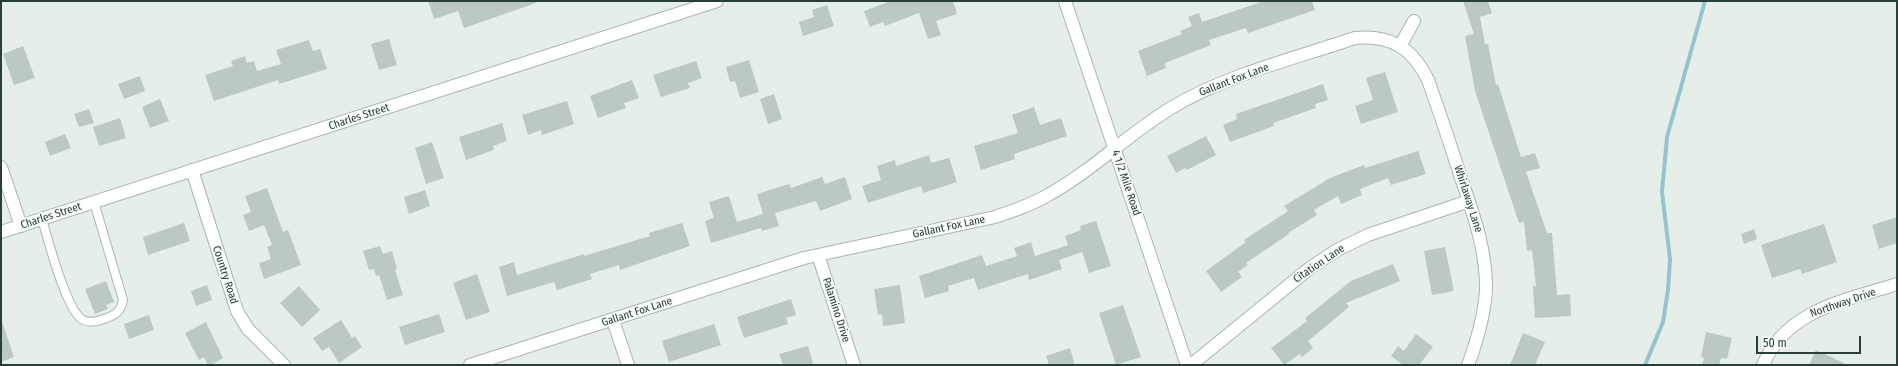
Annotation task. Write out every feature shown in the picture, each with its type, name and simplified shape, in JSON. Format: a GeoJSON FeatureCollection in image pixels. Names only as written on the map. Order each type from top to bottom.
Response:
{"type":"FeatureCollection","features":[{"type":"Feature","properties":{"kind":"street","name":"Charles Street"},"geometry":{"type":"LineString","coordinates":[[1,232],[717,1]]}},
{"type":"Feature","properties":{"kind":"street","name":"4 1/2 Mile Road"},"geometry":{"type":"LineString","coordinates":[[1065,1],[1187,365]]}},
{"type":"Feature","properties":{"kind":"street"},"geometry":{"type":"LineString","coordinates":[[1400,46],[1414,21]]}},
{"type":"Feature","properties":{"kind":"street","name":"Gallant Fox Lane"},"geometry":{"type":"LineString","coordinates":[[470,365],[818,255],[995,217],[1023,208],[1048,195],[1170,109],[1201,92],[1232,78],[1355,38],[1370,37],[1386,40],[1400,46]]}},
{"type":"Feature","properties":{"kind":"street","name":"Whirlaway Lane"},"geometry":{"type":"LineString","coordinates":[[1400,46],[1412,54],[1422,66],[1428,80],[1469,201],[1481,242],[1485,263],[1486,291],[1483,316],[1468,365]]}},
{"type":"Feature","properties":{"kind":"street"},"geometry":{"type":"LineString","coordinates":[[1,167],[21,226]]}},
{"type":"Feature","properties":{"kind":"street","name":"Country Road"},"geometry":{"type":"LineString","coordinates":[[192,170],[237,311],[248,329],[284,365]]}},
{"type":"Feature","properties":{"kind":"street","name":"Citation Lane"},"geometry":{"type":"LineString","coordinates":[[1191,365],[1310,268],[1337,250],[1368,235],[1469,201]]}},
{"type":"Feature","properties":{"kind":"street","name":"Palamino Drive"},"geometry":{"type":"LineString","coordinates":[[818,255],[854,365]]}},
{"type":"Feature","properties":{"kind":"street","name":"Northway Drive"},"geometry":{"type":"LineString","coordinates":[[1763,365],[1778,339],[1790,327],[1805,316],[1823,308],[1897,284]]}},
{"type":"Feature","properties":{"kind":"street"},"geometry":{"type":"LineString","coordinates":[[613,320],[628,365]]}},
{"type":"Feature","properties":{"kind":"lane"},"geometry":{"type":"LineString","coordinates":[[42,219],[51,251],[73,310],[83,320],[97,322],[116,314],[122,307],[124,300],[94,202]]}},
{"type":"Feature","properties":{"kind":"building"},"geometry":{"type":"Polygon","coordinates":[[[428,1],[536,1],[536,3],[464,28],[458,11],[434,19],[428,1]]]}},
{"type":"Feature","properties":{"kind":"building"},"geometry":{"type":"Polygon","coordinates":[[[891,1],[953,1],[957,14],[936,21],[941,35],[928,39],[919,13],[885,26],[883,22],[870,27],[864,11],[891,1]]]}},
{"type":"Feature","properties":{"kind":"building"},"geometry":{"type":"Polygon","coordinates":[[[1264,1],[1312,1],[1315,10],[1248,33],[1246,28],[1209,40],[1211,45],[1165,63],[1166,68],[1147,76],[1138,51],[1182,34],[1180,31],[1192,26],[1188,17],[1199,13],[1202,22],[1264,1]]]}},
{"type":"Feature","properties":{"kind":"building"},"geometry":{"type":"Polygon","coordinates":[[[1463,1],[1488,1],[1492,13],[1480,17],[1485,44],[1488,44],[1496,85],[1498,84],[1521,157],[1535,153],[1540,168],[1526,172],[1547,233],[1552,233],[1557,295],[1570,294],[1571,316],[1535,318],[1533,286],[1536,286],[1532,250],[1527,251],[1524,222],[1519,223],[1475,91],[1465,36],[1474,34],[1463,1]]]}},
{"type":"Feature","properties":{"kind":"building"},"geometry":{"type":"Polygon","coordinates":[[[827,5],[834,26],[803,36],[799,22],[814,17],[812,10],[827,5]]]}},
{"type":"Feature","properties":{"kind":"building"},"geometry":{"type":"Polygon","coordinates":[[[389,39],[397,65],[379,70],[371,44],[389,39]]]}},
{"type":"Feature","properties":{"kind":"building"},"geometry":{"type":"Polygon","coordinates":[[[309,40],[313,51],[320,49],[327,69],[279,84],[278,80],[214,101],[205,75],[233,66],[231,61],[245,56],[247,63],[254,61],[257,71],[281,64],[276,50],[309,40]]]}},
{"type":"Feature","properties":{"kind":"building"},"geometry":{"type":"Polygon","coordinates":[[[23,46],[35,78],[14,85],[3,54],[23,46]]]}},
{"type":"Feature","properties":{"kind":"building"},"geometry":{"type":"Polygon","coordinates":[[[749,60],[759,92],[740,98],[735,81],[730,82],[726,67],[749,60]]]}},
{"type":"Feature","properties":{"kind":"building"},"geometry":{"type":"Polygon","coordinates":[[[696,61],[702,78],[688,83],[690,88],[661,97],[653,75],[696,61]]]}},
{"type":"Feature","properties":{"kind":"building"},"geometry":{"type":"Polygon","coordinates":[[[1385,72],[1398,112],[1361,124],[1355,106],[1373,100],[1366,78],[1385,72]]]}},
{"type":"Feature","properties":{"kind":"building"},"geometry":{"type":"Polygon","coordinates":[[[140,76],[145,91],[124,99],[118,84],[140,76]]]}},
{"type":"Feature","properties":{"kind":"building"},"geometry":{"type":"Polygon","coordinates":[[[632,80],[639,98],[624,103],[626,108],[598,118],[590,96],[632,80]]]}},
{"type":"Feature","properties":{"kind":"building"},"geometry":{"type":"Polygon","coordinates":[[[1323,84],[1328,100],[1315,104],[1316,108],[1273,123],[1274,126],[1230,142],[1223,125],[1237,119],[1236,114],[1323,84]]]}},
{"type":"Feature","properties":{"kind":"building"},"geometry":{"type":"Polygon","coordinates":[[[774,94],[782,119],[768,124],[760,99],[774,94]]]}},
{"type":"Feature","properties":{"kind":"building"},"geometry":{"type":"Polygon","coordinates":[[[160,99],[169,121],[150,128],[142,107],[160,99]]]}},
{"type":"Feature","properties":{"kind":"building"},"geometry":{"type":"Polygon","coordinates":[[[567,101],[574,124],[542,135],[541,130],[528,135],[522,115],[567,101]]]}},
{"type":"Feature","properties":{"kind":"building"},"geometry":{"type":"Polygon","coordinates":[[[1034,107],[1040,125],[1061,118],[1067,136],[1014,154],[1015,159],[981,170],[974,146],[1018,133],[1012,115],[1034,107]]]}},
{"type":"Feature","properties":{"kind":"building"},"geometry":{"type":"Polygon","coordinates":[[[89,109],[94,123],[79,127],[74,114],[89,109]]]}},
{"type":"Feature","properties":{"kind":"building"},"geometry":{"type":"Polygon","coordinates":[[[120,118],[126,138],[99,146],[93,127],[120,118]]]}},
{"type":"Feature","properties":{"kind":"building"},"geometry":{"type":"Polygon","coordinates":[[[502,123],[507,141],[493,146],[494,150],[466,160],[459,137],[502,123]]]}},
{"type":"Feature","properties":{"kind":"building"},"geometry":{"type":"Polygon","coordinates":[[[65,134],[71,148],[50,156],[45,142],[65,134]]]}},
{"type":"Feature","properties":{"kind":"building"},"geometry":{"type":"Polygon","coordinates":[[[1206,136],[1216,155],[1187,170],[1185,168],[1176,173],[1167,156],[1206,136]]]}},
{"type":"Feature","properties":{"kind":"building"},"geometry":{"type":"Polygon","coordinates":[[[432,142],[444,178],[426,184],[415,148],[432,142]]]}},
{"type":"Feature","properties":{"kind":"building"},"geometry":{"type":"Polygon","coordinates":[[[1418,151],[1426,174],[1391,185],[1388,178],[1360,189],[1362,195],[1341,204],[1338,196],[1314,210],[1317,215],[1288,233],[1289,234],[1246,263],[1248,265],[1238,272],[1242,277],[1221,292],[1206,271],[1246,242],[1244,240],[1288,211],[1284,206],[1330,178],[1364,165],[1365,168],[1418,151]]]}},
{"type":"Feature","properties":{"kind":"building"},"geometry":{"type":"Polygon","coordinates":[[[929,155],[931,163],[949,158],[957,182],[923,193],[921,186],[868,203],[862,186],[881,180],[877,166],[895,160],[896,166],[929,155]]]}},
{"type":"Feature","properties":{"kind":"building"},"geometry":{"type":"Polygon","coordinates":[[[822,177],[825,184],[845,177],[852,199],[820,211],[816,201],[775,213],[779,226],[762,231],[761,228],[711,243],[705,221],[714,218],[709,202],[729,196],[737,222],[763,214],[757,194],[789,184],[791,188],[822,177]]]}},
{"type":"Feature","properties":{"kind":"building"},"geometry":{"type":"Polygon","coordinates":[[[267,188],[283,232],[288,230],[301,265],[264,279],[259,263],[271,259],[267,247],[272,245],[264,225],[249,231],[243,215],[251,212],[245,196],[267,188]]]}},
{"type":"Feature","properties":{"kind":"building"},"geometry":{"type":"Polygon","coordinates":[[[425,190],[430,206],[409,214],[404,197],[425,190]]]}},
{"type":"Feature","properties":{"kind":"building"},"geometry":{"type":"Polygon","coordinates":[[[1897,217],[1897,243],[1879,249],[1872,225],[1897,217]]]}},
{"type":"Feature","properties":{"kind":"building"},"geometry":{"type":"Polygon","coordinates":[[[1096,221],[1111,266],[1089,273],[1082,252],[1059,260],[1062,269],[1029,280],[1028,274],[978,290],[974,278],[948,286],[949,291],[925,298],[919,276],[982,255],[986,266],[1017,256],[1014,248],[1031,242],[1035,256],[1068,245],[1065,236],[1081,230],[1080,226],[1096,221]]]}},
{"type":"Feature","properties":{"kind":"building"},"geometry":{"type":"Polygon","coordinates":[[[184,223],[190,241],[148,255],[143,237],[184,223]]]}},
{"type":"Feature","properties":{"kind":"building"},"geometry":{"type":"Polygon","coordinates":[[[682,223],[690,246],[620,270],[619,265],[590,274],[592,279],[557,290],[554,282],[507,296],[499,267],[514,262],[517,275],[584,254],[584,256],[650,236],[649,233],[682,223]]]}},
{"type":"Feature","properties":{"kind":"building"},"geometry":{"type":"Polygon","coordinates":[[[1824,224],[1837,262],[1802,274],[1800,269],[1772,278],[1761,245],[1824,224]]]}},
{"type":"Feature","properties":{"kind":"building"},"geometry":{"type":"Polygon","coordinates":[[[1754,229],[1757,239],[1744,244],[1741,234],[1754,229]]]}},
{"type":"Feature","properties":{"kind":"building"},"geometry":{"type":"Polygon","coordinates":[[[380,246],[383,254],[392,251],[397,269],[395,270],[403,295],[387,300],[379,275],[376,276],[374,269],[369,270],[363,251],[380,246]]]}},
{"type":"Feature","properties":{"kind":"building"},"geometry":{"type":"Polygon","coordinates":[[[1445,247],[1454,291],[1432,295],[1424,251],[1445,247]]]}},
{"type":"Feature","properties":{"kind":"building"},"geometry":{"type":"Polygon","coordinates":[[[1393,264],[1400,281],[1346,303],[1349,307],[1308,341],[1313,348],[1302,357],[1300,354],[1284,365],[1271,348],[1307,321],[1305,318],[1351,281],[1393,264]]]}},
{"type":"Feature","properties":{"kind":"building"},"geometry":{"type":"Polygon","coordinates":[[[477,274],[490,312],[466,320],[453,283],[477,274]]]}},
{"type":"Feature","properties":{"kind":"building"},"geometry":{"type":"Polygon","coordinates":[[[106,281],[114,302],[106,305],[108,309],[95,314],[85,289],[106,281]]]}},
{"type":"Feature","properties":{"kind":"building"},"geometry":{"type":"Polygon","coordinates":[[[207,285],[212,300],[196,306],[191,291],[207,285]]]}},
{"type":"Feature","properties":{"kind":"building"},"geometry":{"type":"Polygon","coordinates":[[[900,285],[905,323],[883,326],[882,314],[878,315],[874,289],[900,285]]]}},
{"type":"Feature","properties":{"kind":"building"},"geometry":{"type":"Polygon","coordinates":[[[299,286],[320,310],[302,327],[280,303],[299,286]]]}},
{"type":"Feature","properties":{"kind":"building"},"geometry":{"type":"Polygon","coordinates":[[[791,299],[796,315],[786,318],[788,324],[744,338],[737,317],[791,299]]]}},
{"type":"Feature","properties":{"kind":"building"},"geometry":{"type":"Polygon","coordinates":[[[1123,305],[1141,357],[1116,365],[1099,313],[1123,305]]]}},
{"type":"Feature","properties":{"kind":"building"},"geometry":{"type":"Polygon","coordinates":[[[439,314],[445,332],[405,345],[399,327],[439,314]]]}},
{"type":"Feature","properties":{"kind":"building"},"geometry":{"type":"Polygon","coordinates":[[[149,315],[154,330],[129,339],[124,324],[149,315]]]}},
{"type":"Feature","properties":{"kind":"building"},"geometry":{"type":"Polygon","coordinates":[[[341,320],[352,338],[355,336],[362,347],[339,363],[329,347],[322,351],[313,338],[341,320]]]}},
{"type":"Feature","properties":{"kind":"building"},"geometry":{"type":"Polygon","coordinates":[[[206,322],[223,358],[211,365],[208,365],[204,357],[199,360],[185,333],[206,322]]]}},
{"type":"Feature","properties":{"kind":"building"},"geometry":{"type":"Polygon","coordinates":[[[1,324],[3,324],[14,357],[1,362],[1,324]]]}},
{"type":"Feature","properties":{"kind":"building"},"geometry":{"type":"Polygon","coordinates":[[[714,324],[721,345],[669,362],[662,341],[714,324]]]}},
{"type":"Feature","properties":{"kind":"building"},"geometry":{"type":"Polygon","coordinates":[[[1706,332],[1732,338],[1727,359],[1721,358],[1719,365],[1702,365],[1704,358],[1701,357],[1706,332]]]}},
{"type":"Feature","properties":{"kind":"building"},"geometry":{"type":"Polygon","coordinates":[[[1523,333],[1545,342],[1535,365],[1510,365],[1523,333]]]}},
{"type":"Feature","properties":{"kind":"building"},"geometry":{"type":"Polygon","coordinates":[[[1416,334],[1433,347],[1419,365],[1403,365],[1391,356],[1398,346],[1404,351],[1416,334]]]}},
{"type":"Feature","properties":{"kind":"building"},"geometry":{"type":"Polygon","coordinates":[[[808,346],[813,363],[807,365],[783,365],[779,354],[808,346]]]}},
{"type":"Feature","properties":{"kind":"building"},"geometry":{"type":"Polygon","coordinates":[[[1070,348],[1075,365],[1049,365],[1046,356],[1070,348]]]}},
{"type":"Feature","properties":{"kind":"building"},"geometry":{"type":"Polygon","coordinates":[[[1816,350],[1848,365],[1809,365],[1816,350]]]}},
{"type":"Feature","properties":{"kind":"waterway"},"geometry":{"type":"LineString","coordinates":[[1645,365],[1663,322],[1668,290],[1670,259],[1662,192],[1667,137],[1705,1]]}}]}
